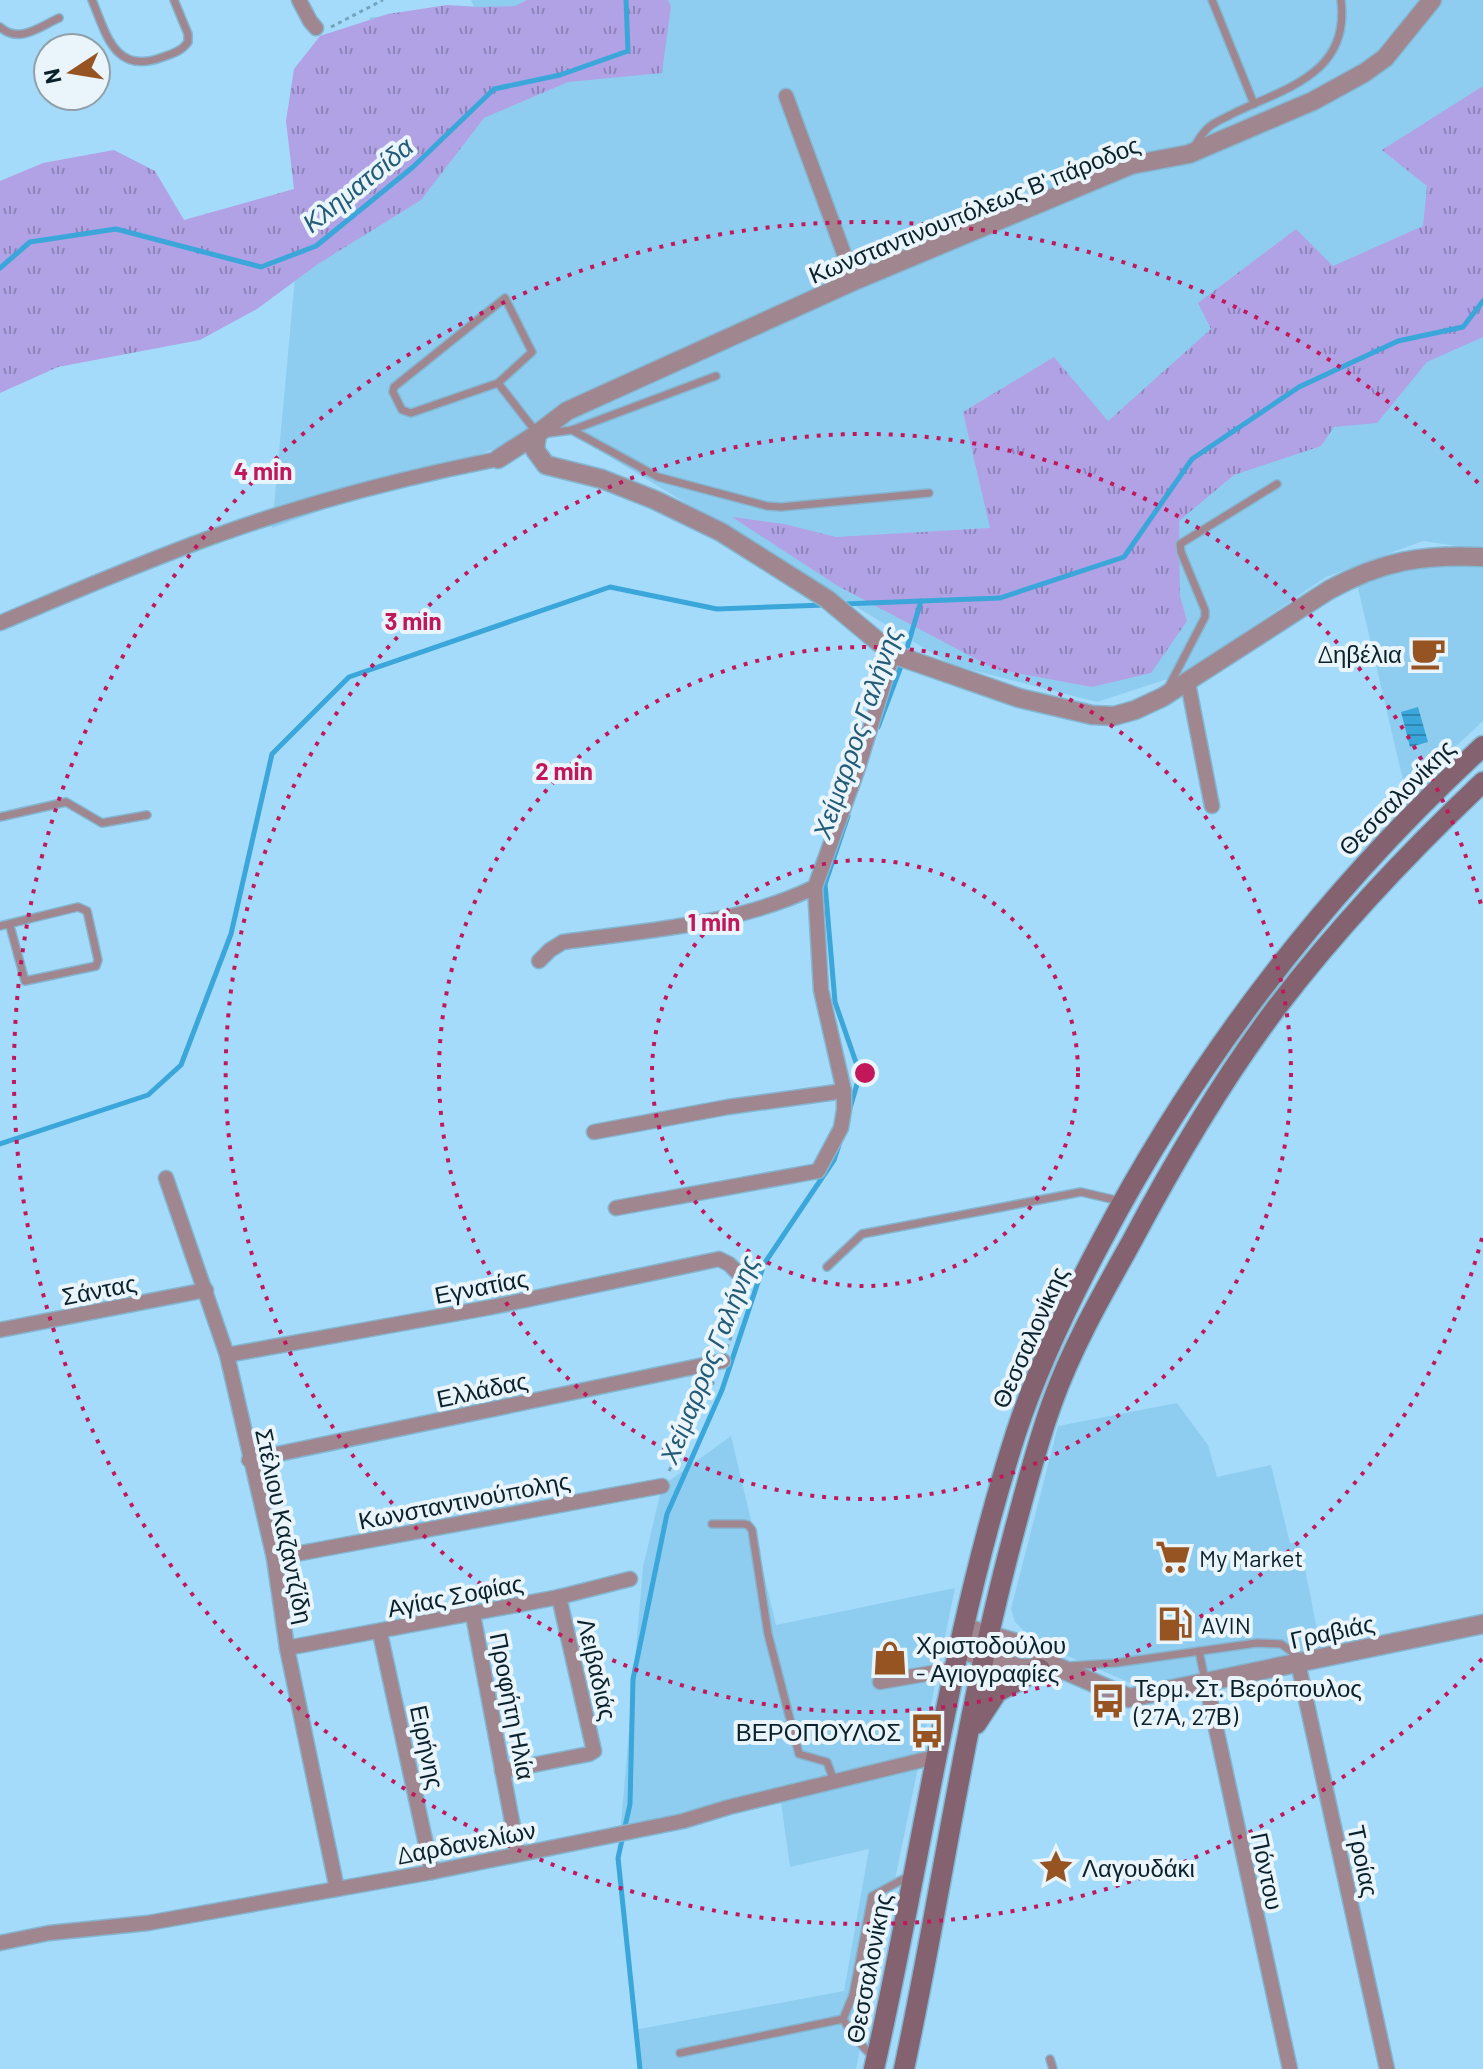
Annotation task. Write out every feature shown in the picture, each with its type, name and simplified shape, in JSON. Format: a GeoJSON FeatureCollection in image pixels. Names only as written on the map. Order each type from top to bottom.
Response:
{"type":"FeatureCollection","features":[{"type":"Feature","properties":{"kind":"main road","name":"Θεσσαλονίκης"},"geometry":{"type":"LineString","coordinates":[[875,2065],[963,1627],[999,1489],[1039,1368],[1069,1302],[1122,1202],[1194,1083],[1300,939],[1421,803],[1483,746]]}},
{"type":"Feature","properties":{"kind":"main road","name":"Θεσσαλονίκης"},"geometry":{"type":"LineString","coordinates":[[904,2069],[983,1657],[1022,1500],[1053,1400],[1096,1307],[1165,1178],[1222,1085],[1315,960],[1400,864],[1483,782]]}},
{"type":"Feature","properties":{"kind":"main road"},"geometry":{"type":"LineString","coordinates":[[967,1742],[983,1710],[997,1692],[1048,1667]]}},
{"type":"Feature","properties":{"kind":"street"},"geometry":{"type":"LineString","coordinates":[[299,0],[316,28]]}},
{"type":"Feature","properties":{"kind":"street","name":"Κωνσταντινουπόλεως Β' πάροδος"},"geometry":{"type":"LineString","coordinates":[[498,459],[567,411],[854,281],[1131,165],[1189,154],[1313,101],[1385,58],[1432,0]]}},
{"type":"Feature","properties":{"kind":"street"},"geometry":{"type":"LineString","coordinates":[[786,96],[854,281]]}},
{"type":"Feature","properties":{"kind":"street"},"geometry":{"type":"LineString","coordinates":[[537,434],[534,443],[539,459],[546,465],[602,479],[721,532],[827,599],[893,654],[1019,698],[1092,715],[1114,716],[1163,697],[1358,574],[1391,562],[1421,557],[1483,557]]}},
{"type":"Feature","properties":{"kind":"street"},"geometry":{"type":"LineString","coordinates":[[0,623],[230,531],[425,473],[498,459],[539,459]]}},
{"type":"Feature","properties":{"kind":"street"},"geometry":{"type":"LineString","coordinates":[[616,1208],[818,1171],[841,1128],[844,1091],[821,990],[815,887],[858,768],[893,654]]}},
{"type":"Feature","properties":{"kind":"street"},"geometry":{"type":"LineString","coordinates":[[1188,683],[1212,806]]}},
{"type":"Feature","properties":{"kind":"street"},"geometry":{"type":"LineString","coordinates":[[539,961],[563,942],[719,919],[761,909],[815,887]]}},
{"type":"Feature","properties":{"kind":"street"},"geometry":{"type":"LineString","coordinates":[[594,1132],[728,1107],[844,1091]]}},
{"type":"Feature","properties":{"kind":"street","name":"Στέλιου Καζαντζίδη"},"geometry":{"type":"LineString","coordinates":[[166,1178],[227,1355],[274,1558],[287,1648],[337,1889]]}},
{"type":"Feature","properties":{"kind":"street","name":"Εγνατίας"},"geometry":{"type":"LineString","coordinates":[[227,1355],[492,1307],[719,1259],[738,1273]]}},
{"type":"Feature","properties":{"kind":"street","name":"Σάντας"},"geometry":{"type":"LineString","coordinates":[[0,1330],[206,1290]]}},
{"type":"Feature","properties":{"kind":"street","name":"Ελλάδας"},"geometry":{"type":"LineString","coordinates":[[249,1460],[723,1361]]}},
{"type":"Feature","properties":{"kind":"street","name":"Κωνσταντινούπολης"},"geometry":{"type":"LineString","coordinates":[[274,1558],[662,1486]]}},
{"type":"Feature","properties":{"kind":"street","name":"Αγίας Σοφίας"},"geometry":{"type":"LineString","coordinates":[[287,1648],[473,1615],[630,1579]]}},
{"type":"Feature","properties":{"kind":"street","name":"Λειβαδιάς"},"geometry":{"type":"LineString","coordinates":[[502,1771],[594,1751],[559,1597]]}},
{"type":"Feature","properties":{"kind":"street","name":"Προφήτη Ηλία"},"geometry":{"type":"LineString","coordinates":[[473,1615],[518,1853]]}},
{"type":"Feature","properties":{"kind":"street","name":"Γραβιάς"},"geometry":{"type":"LineString","coordinates":[[956,1659],[983,1657],[1020,1668],[1048,1667],[1129,1698],[1483,1624]]}},
{"type":"Feature","properties":{"kind":"street","name":"Γραβιάς"},"geometry":{"type":"LineString","coordinates":[[963,1627],[1041,1653],[1048,1667]]}},
{"type":"Feature","properties":{"kind":"street","name":"Ειρήνης"},"geometry":{"type":"LineString","coordinates":[[380,1633],[432,1872]]}},
{"type":"Feature","properties":{"kind":"street"},"geometry":{"type":"LineString","coordinates":[[880,1682],[956,1659]]}},
{"type":"Feature","properties":{"kind":"street","name":"Τροίας"},"geometry":{"type":"LineString","coordinates":[[1301,1662],[1387,2069]]}},
{"type":"Feature","properties":{"kind":"street","name":"Πόντου"},"geometry":{"type":"LineString","coordinates":[[1206,1682],[1290,2069]]}},
{"type":"Feature","properties":{"kind":"street","name":"Δαρδανελίων"},"geometry":{"type":"LineString","coordinates":[[0,1943],[49,1933],[148,1923],[432,1872],[683,1821],[935,1757]]}},
{"type":"Feature","properties":{"kind":"lane"},"geometry":{"type":"LineString","coordinates":[[92,0],[117,52],[128,59],[144,61],[179,51],[186,45],[188,34],[174,0]]}},
{"type":"Feature","properties":{"kind":"lane"},"geometry":{"type":"LineString","coordinates":[[1212,0],[1254,104]]}},
{"type":"Feature","properties":{"kind":"lane"},"geometry":{"type":"LineString","coordinates":[[1189,154],[1211,125],[1302,80],[1322,66],[1332,54],[1342,22],[1341,0]]}},
{"type":"Feature","properties":{"kind":"lane"},"geometry":{"type":"LineString","coordinates":[[0,27],[9,34],[20,35],[59,18]]}},
{"type":"Feature","properties":{"kind":"lane"},"geometry":{"type":"LineString","coordinates":[[502,298],[507,300],[532,352],[498,383],[411,413],[402,410],[393,392],[394,387],[502,298]]}},
{"type":"Feature","properties":{"kind":"lane"},"geometry":{"type":"LineString","coordinates":[[498,383],[537,434],[572,430],[716,376]]}},
{"type":"Feature","properties":{"kind":"lane"},"geometry":{"type":"LineString","coordinates":[[572,430],[658,477],[767,506],[929,493]]}},
{"type":"Feature","properties":{"kind":"lane"},"geometry":{"type":"LineString","coordinates":[[1163,697],[1205,617],[1180,544],[1277,484]]}},
{"type":"Feature","properties":{"kind":"lane"},"geometry":{"type":"LineString","coordinates":[[0,817],[66,802],[102,823],[147,815]]}},
{"type":"Feature","properties":{"kind":"lane"},"geometry":{"type":"LineString","coordinates":[[0,926],[78,907],[87,911],[98,960],[96,966],[25,981],[10,926]]}},
{"type":"Feature","properties":{"kind":"lane"},"geometry":{"type":"LineString","coordinates":[[827,1267],[862,1234],[1081,1192],[1122,1202]]}},
{"type":"Feature","properties":{"kind":"lane"},"geometry":{"type":"LineString","coordinates":[[712,1524],[744,1524],[752,1530],[768,1634],[799,1754],[827,1762],[834,1781]]}},
{"type":"Feature","properties":{"kind":"lane"},"geometry":{"type":"LineString","coordinates":[[1048,1667],[1116,1663],[1269,1643],[1281,1644],[1301,1662]]}},
{"type":"Feature","properties":{"kind":"lane"},"geometry":{"type":"LineString","coordinates":[[1199,1651],[1206,1682]]}},
{"type":"Feature","properties":{"kind":"lane"},"geometry":{"type":"LineString","coordinates":[[843,2019],[853,1995],[872,1896],[913,1874]]}},
{"type":"Feature","properties":{"kind":"lane"},"geometry":{"type":"LineString","coordinates":[[680,2053],[843,2019]]}},
{"type":"Feature","properties":{"kind":"lane"},"geometry":{"type":"LineString","coordinates":[[843,2019],[875,2065]]}},
{"type":"Feature","properties":{"kind":"lane"},"geometry":{"type":"LineString","coordinates":[[1050,2059],[1053,2069]]}},
{"type":"Feature","properties":{"kind":"path"},"geometry":{"type":"LineString","coordinates":[[316,28],[333,27],[383,0]]}},
{"type":"Feature","properties":{"kind":"shaded area"},"geometry":{"type":"Polygon","coordinates":[[[471,0],[1483,0],[1483,550],[1423,541],[1326,577],[1183,674],[1097,702],[952,665],[559,426],[272,528],[303,190],[370,17],[477,15],[471,0]]]}},
{"type":"Feature","properties":{"kind":"shaded area","name":"Δηβέλια"},"geometry":{"type":"Polygon","coordinates":[[[1416,561],[1483,563],[1483,721],[1406,793],[1357,584],[1416,561]]]}},
{"type":"Feature","properties":{"kind":"shaded area"},"geometry":{"type":"Polygon","coordinates":[[[1418,707],[1428,742],[1410,747],[1401,712],[1418,707]]]}},
{"type":"Feature","properties":{"kind":"shaded area"},"geometry":{"type":"Polygon","coordinates":[[[1177,1403],[1208,1445],[1217,1477],[1271,1465],[1290,1543],[1300,1544],[1321,1649],[1142,1688],[1035,1642],[1015,1622],[1011,1609],[1058,1426],[1177,1403]]]}},
{"type":"Feature","properties":{"kind":"shaded area"},"geometry":{"type":"Polygon","coordinates":[[[731,1436],[776,1625],[955,1588],[856,2069],[640,2069],[634,2030],[844,1991],[869,1849],[790,1867],[781,1802],[620,1836],[643,1567],[662,1486],[731,1436]]]}},
{"type":"Feature","properties":{"kind":"green space"},"geometry":{"type":"Polygon","coordinates":[[[527,0],[668,0],[671,6],[662,73],[568,82],[484,118],[421,200],[318,264],[257,309],[200,340],[58,367],[0,393],[0,181],[43,163],[114,150],[155,171],[184,220],[294,189],[286,121],[294,69],[320,36],[388,14],[447,5],[515,6],[527,0]]]}},
{"type":"Feature","properties":{"kind":"green space"},"geometry":{"type":"Polygon","coordinates":[[[1483,86],[1483,337],[1427,362],[1377,423],[1334,427],[1321,446],[1234,475],[1179,521],[1180,596],[1187,621],[1151,673],[1092,687],[995,669],[836,585],[732,517],[784,524],[836,537],[990,528],[963,412],[1054,357],[1108,421],[1211,329],[1198,303],[1296,229],[1333,266],[1423,226],[1427,186],[1382,150],[1483,86]]]}},
{"type":"Feature","properties":{"kind":"waterway","name":"Κληματσίδα"},"geometry":{"type":"LineString","coordinates":[[0,268],[30,242],[116,229],[261,267],[316,246],[413,167],[494,89],[560,75],[628,51],[626,0]]}},
{"type":"Feature","properties":{"kind":"waterway","name":"Χείμαρρος Γαλήνης"},"geometry":{"type":"LineString","coordinates":[[843,604],[1000,598],[1124,557],[1192,459],[1299,387],[1398,341],[1463,327],[1483,301]]}},
{"type":"Feature","properties":{"kind":"waterway","name":"Χείμαρρος Γαλήνης"},"geometry":{"type":"LineString","coordinates":[[0,1144],[148,1095],[181,1065],[231,934],[272,754],[349,677],[610,587],[717,609],[825,605]]}},
{"type":"Feature","properties":{"kind":"waterway","name":"Χείμαρρος Γαλήνης"},"geometry":{"type":"LineString","coordinates":[[878,727],[921,601]]}},
{"type":"Feature","properties":{"kind":"waterway","name":"Χείμαρρος Γαλήνης"},"geometry":{"type":"LineString","coordinates":[[848,816],[825,884],[835,1002],[860,1074],[850,1108]]}},
{"type":"Feature","properties":{"kind":"waterway","name":"Χείμαρρος Γαλήνης"},"geometry":{"type":"LineString","coordinates":[[640,2069],[618,1858],[630,1804],[633,1679],[667,1514],[722,1390],[764,1264],[834,1160],[839,1145]]}},
{"type":"Feature","properties":{"kind":"place","name":"Δηβέλια"},"geometry":{"type":"Point","coordinates":[1428,653]}},
{"type":"Feature","properties":{"kind":"place","name":"My Market"},"geometry":{"type":"Point","coordinates":[1173,1557]}},
{"type":"Feature","properties":{"kind":"place","name":"AVIN"},"geometry":{"type":"Point","coordinates":[1175,1624]}},
{"type":"Feature","properties":{"kind":"place","name":"Χριστοδούλου - Αγιογραφίες"},"geometry":{"type":"Point","coordinates":[890,1658]}},
{"type":"Feature","properties":{"kind":"place","name":"Τερμ. Στ. Βερόπουλος (27Α, 27Β)"},"geometry":{"type":"Point","coordinates":[1108,1701]}},
{"type":"Feature","properties":{"kind":"place","name":"ΒΕΡΟΠΟΥΛΟΣ"},"geometry":{"type":"Point","coordinates":[927,1731]}},
{"type":"Feature","properties":{"kind":"place","name":"Λαγουδάκι"},"geometry":{"type":"Point","coordinates":[1056,1867]}}]}
